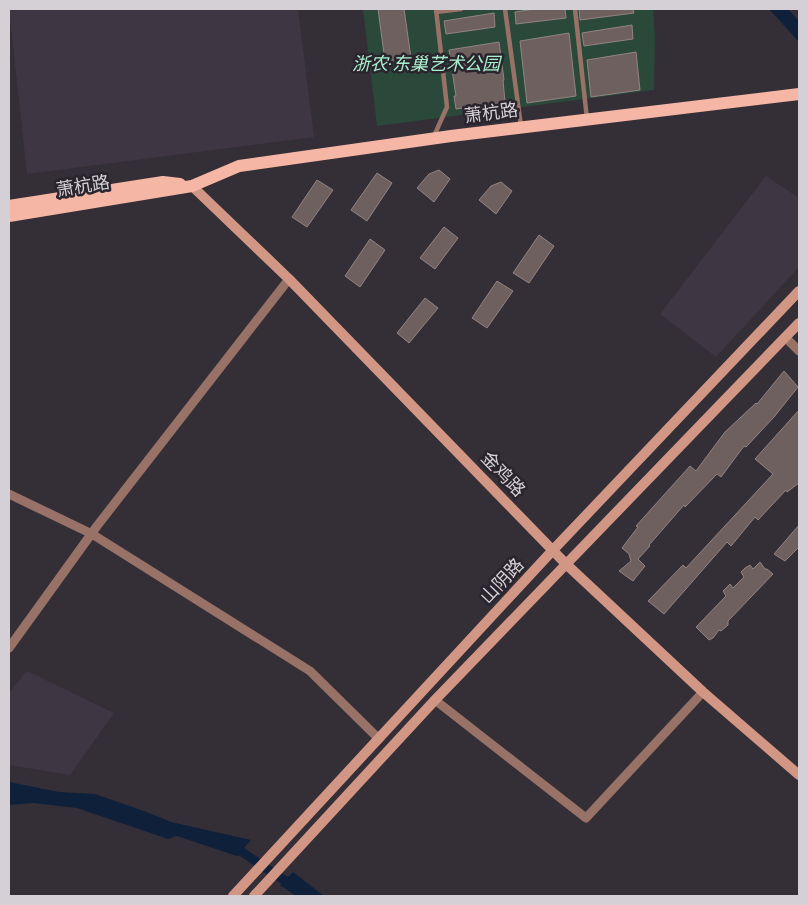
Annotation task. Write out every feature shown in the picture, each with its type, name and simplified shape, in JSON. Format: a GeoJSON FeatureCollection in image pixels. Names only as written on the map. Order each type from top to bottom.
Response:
{"type":"FeatureCollection","features":[{"type":"Feature","properties":{"kind":"main road","name":"萧杭路"},"geometry":{"type":"LineString","coordinates":[[9,216],[192,186],[239,166],[433,138],[799,94]]}},
{"type":"Feature","properties":{"kind":"main road","name":"萧杭路"},"geometry":{"type":"LineString","coordinates":[[9,206],[163,182],[192,186]]}},
{"type":"Feature","properties":{"kind":"main road","name":"金鸡路"},"geometry":{"type":"LineString","coordinates":[[192,186],[289,279],[566,564],[703,692],[799,775]]}},
{"type":"Feature","properties":{"kind":"main road","name":"山阴路"},"geometry":{"type":"LineString","coordinates":[[232,896],[553,550],[799,292]]}},
{"type":"Feature","properties":{"kind":"main road","name":"山阴路"},"geometry":{"type":"LineString","coordinates":[[256,893],[434,700],[799,323]]}},
{"type":"Feature","properties":{"kind":"street"},"geometry":{"type":"LineString","coordinates":[[9,648],[92,534],[289,279]]}},
{"type":"Feature","properties":{"kind":"street"},"geometry":{"type":"LineString","coordinates":[[785,338],[799,351]]}},
{"type":"Feature","properties":{"kind":"street"},"geometry":{"type":"LineString","coordinates":[[9,494],[92,534],[310,671],[379,739]]}},
{"type":"Feature","properties":{"kind":"street"},"geometry":{"type":"LineString","coordinates":[[434,700],[586,818],[703,692]]}},
{"type":"Feature","properties":{"kind":"lane"},"geometry":{"type":"LineString","coordinates":[[433,138],[447,107],[436,10],[461,9]]}},
{"type":"Feature","properties":{"kind":"lane"},"geometry":{"type":"LineString","coordinates":[[505,9],[522,127]]}},
{"type":"Feature","properties":{"kind":"lane"},"geometry":{"type":"LineString","coordinates":[[575,9],[587,119]]}},
{"type":"Feature","properties":{"kind":"shaded area"},"geometry":{"type":"Polygon","coordinates":[[[9,9],[298,9],[314,137],[27,174],[9,9]]]}},
{"type":"Feature","properties":{"kind":"shaded area"},"geometry":{"type":"Polygon","coordinates":[[[766,176],[799,198],[799,267],[716,357],[660,314],[766,176]]]}},
{"type":"Feature","properties":{"kind":"shaded area"},"geometry":{"type":"Polygon","coordinates":[[[27,671],[114,713],[70,775],[9,765],[9,693],[27,671]]]}},
{"type":"Feature","properties":{"kind":"green space","name":"浙农·东巢艺术公园"},"geometry":{"type":"Polygon","coordinates":[[[363,9],[653,9],[655,37],[654,90],[377,126],[363,9]]]}},
{"type":"Feature","properties":{"kind":"water"},"geometry":{"type":"Polygon","coordinates":[[[769,9],[788,9],[799,21],[799,42],[769,9]]]}},
{"type":"Feature","properties":{"kind":"water"},"geometry":{"type":"Polygon","coordinates":[[[9,782],[59,792],[95,794],[171,822],[251,840],[237,856],[177,836],[168,839],[77,808],[33,803],[9,805],[9,782]]]}},
{"type":"Feature","properties":{"kind":"water"},"geometry":{"type":"Polygon","coordinates":[[[293,872],[324,896],[296,896],[280,885],[293,872]]]}},
{"type":"Feature","properties":{"kind":"building"},"geometry":{"type":"Polygon","coordinates":[[[378,9],[404,9],[411,58],[385,61],[378,9]]]}},
{"type":"Feature","properties":{"kind":"building"},"geometry":{"type":"Polygon","coordinates":[[[534,9],[565,9],[566,18],[516,24],[515,12],[534,9]]]}},
{"type":"Feature","properties":{"kind":"building"},"geometry":{"type":"Polygon","coordinates":[[[579,9],[633,9],[634,13],[580,20],[579,9]]]}},
{"type":"Feature","properties":{"kind":"building"},"geometry":{"type":"Polygon","coordinates":[[[494,13],[495,27],[446,34],[444,21],[494,13]]]}},
{"type":"Feature","properties":{"kind":"building"},"geometry":{"type":"Polygon","coordinates":[[[632,25],[633,39],[584,46],[582,33],[632,25]]]}},
{"type":"Feature","properties":{"kind":"building"},"geometry":{"type":"Polygon","coordinates":[[[569,33],[576,96],[527,103],[520,41],[569,33]]]}},
{"type":"Feature","properties":{"kind":"building"},"geometry":{"type":"Polygon","coordinates":[[[499,42],[505,102],[456,109],[454,96],[456,96],[449,50],[499,42]]]}},
{"type":"Feature","properties":{"kind":"building"},"geometry":{"type":"Polygon","coordinates":[[[636,52],[640,90],[591,97],[587,60],[636,52]]]}},
{"type":"Feature","properties":{"kind":"building"},"geometry":{"type":"Polygon","coordinates":[[[439,170],[450,179],[434,202],[417,188],[429,174],[439,170]]]}},
{"type":"Feature","properties":{"kind":"building"},"geometry":{"type":"Polygon","coordinates":[[[377,173],[392,183],[367,221],[351,210],[377,173]]]}},
{"type":"Feature","properties":{"kind":"building"},"geometry":{"type":"Polygon","coordinates":[[[317,180],[333,190],[307,227],[292,217],[317,180]]]}},
{"type":"Feature","properties":{"kind":"building"},"geometry":{"type":"Polygon","coordinates":[[[501,182],[512,191],[496,214],[479,200],[491,186],[501,182]]]}},
{"type":"Feature","properties":{"kind":"building"},"geometry":{"type":"Polygon","coordinates":[[[444,227],[458,238],[435,269],[420,258],[444,227]]]}},
{"type":"Feature","properties":{"kind":"building"},"geometry":{"type":"Polygon","coordinates":[[[539,235],[554,246],[529,283],[513,273],[539,235]]]}},
{"type":"Feature","properties":{"kind":"building"},"geometry":{"type":"Polygon","coordinates":[[[370,239],[385,250],[360,287],[345,276],[370,239]]]}},
{"type":"Feature","properties":{"kind":"building"},"geometry":{"type":"Polygon","coordinates":[[[497,281],[513,291],[487,328],[472,318],[497,281]]]}},
{"type":"Feature","properties":{"kind":"building"},"geometry":{"type":"Polygon","coordinates":[[[425,298],[438,308],[409,343],[397,333],[425,298]]]}},
{"type":"Feature","properties":{"kind":"building"},"geometry":{"type":"Polygon","coordinates":[[[784,371],[798,387],[774,417],[746,447],[744,446],[721,477],[717,474],[685,507],[684,505],[649,545],[638,559],[645,566],[633,581],[619,571],[631,561],[629,554],[622,548],[638,527],[636,526],[690,466],[696,471],[725,432],[757,404],[784,371]]]}},
{"type":"Feature","properties":{"kind":"building"},"geometry":{"type":"Polygon","coordinates":[[[799,410],[799,483],[787,492],[786,490],[758,520],[755,517],[731,546],[727,542],[664,614],[648,601],[683,565],[686,568],[773,474],[755,459],[799,410]]]}},
{"type":"Feature","properties":{"kind":"building"},"geometry":{"type":"Polygon","coordinates":[[[799,525],[799,547],[785,561],[774,554],[799,525]]]}},
{"type":"Feature","properties":{"kind":"building"},"geometry":{"type":"Polygon","coordinates":[[[760,562],[765,569],[773,574],[728,621],[728,625],[721,631],[719,630],[709,640],[696,627],[726,596],[723,591],[730,584],[733,588],[744,577],[741,572],[750,565],[753,569],[760,562]]]}},
{"type":"Feature","properties":{"kind":"waterway"},"geometry":{"type":"LineString","coordinates":[[231,849],[242,852],[308,896]]}}]}
